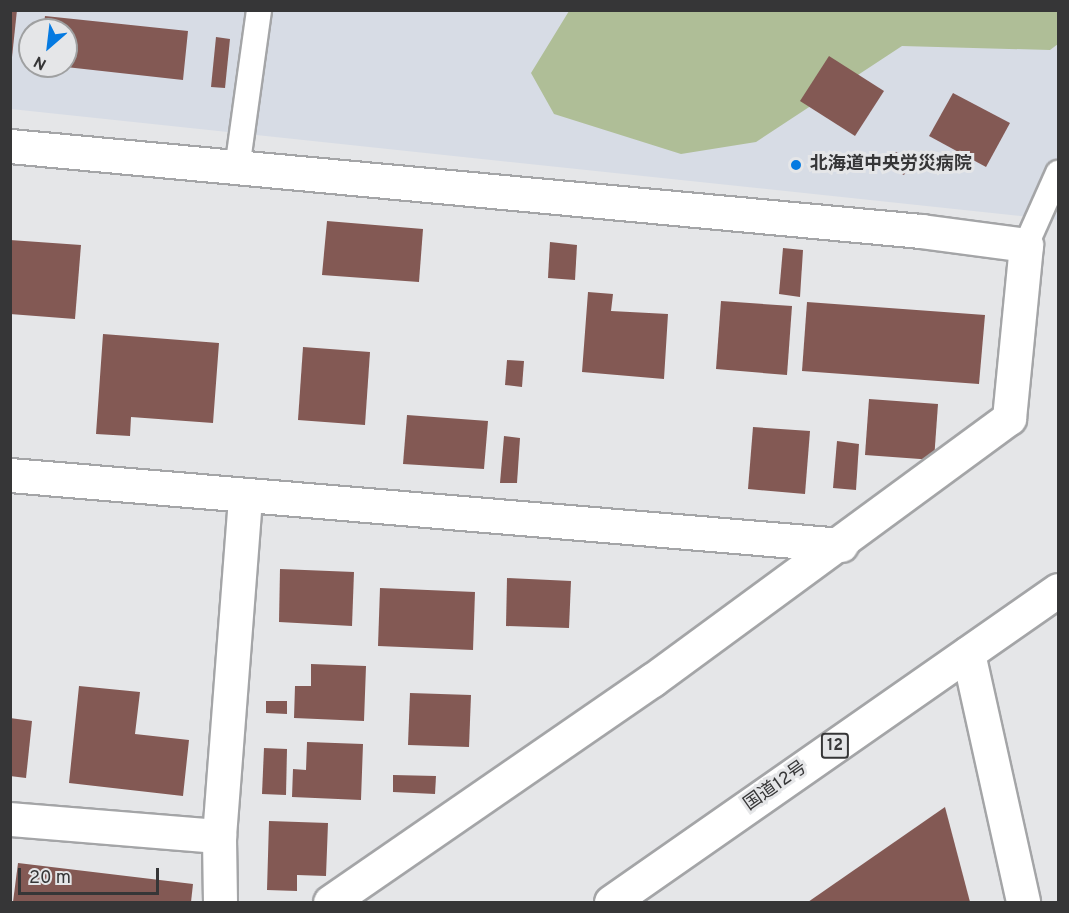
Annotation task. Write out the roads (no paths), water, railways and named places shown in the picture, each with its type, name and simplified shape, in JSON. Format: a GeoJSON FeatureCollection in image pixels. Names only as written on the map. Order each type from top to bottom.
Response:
{"type":"FeatureCollection","features":[{"type":"Feature","properties":{"kind":"main road"},"geometry":{"type":"LineString","coordinates":[[10,146],[237,169],[921,231],[1026,245],[1009,418],[841,545],[330,903]]}},
{"type":"Feature","properties":{"kind":"main road"},"geometry":{"type":"LineString","coordinates":[[10,475],[245,497],[841,545]]}},
{"type":"Feature","properties":{"kind":"main road"},"geometry":{"type":"LineString","coordinates":[[220,903],[219,836],[245,497]]}},
{"type":"Feature","properties":{"kind":"main road","name":"国道12号"},"geometry":{"type":"LineString","coordinates":[[611,903],[1059,590]]}},
{"type":"Feature","properties":{"kind":"main road"},"geometry":{"type":"LineString","coordinates":[[968,653],[1023,903]]}},
{"type":"Feature","properties":{"kind":"main road"},"geometry":{"type":"LineString","coordinates":[[10,819],[219,836]]}},
{"type":"Feature","properties":{"kind":"lane"},"geometry":{"type":"LineString","coordinates":[[237,169],[259,10]]}},
{"type":"Feature","properties":{"kind":"lane"},"geometry":{"type":"LineString","coordinates":[[1026,245],[1059,173]]}},
{"type":"Feature","properties":{"kind":"place","name":"北海道中央労災病院"},"geometry":{"type":"Point","coordinates":[796,165]}}]}
